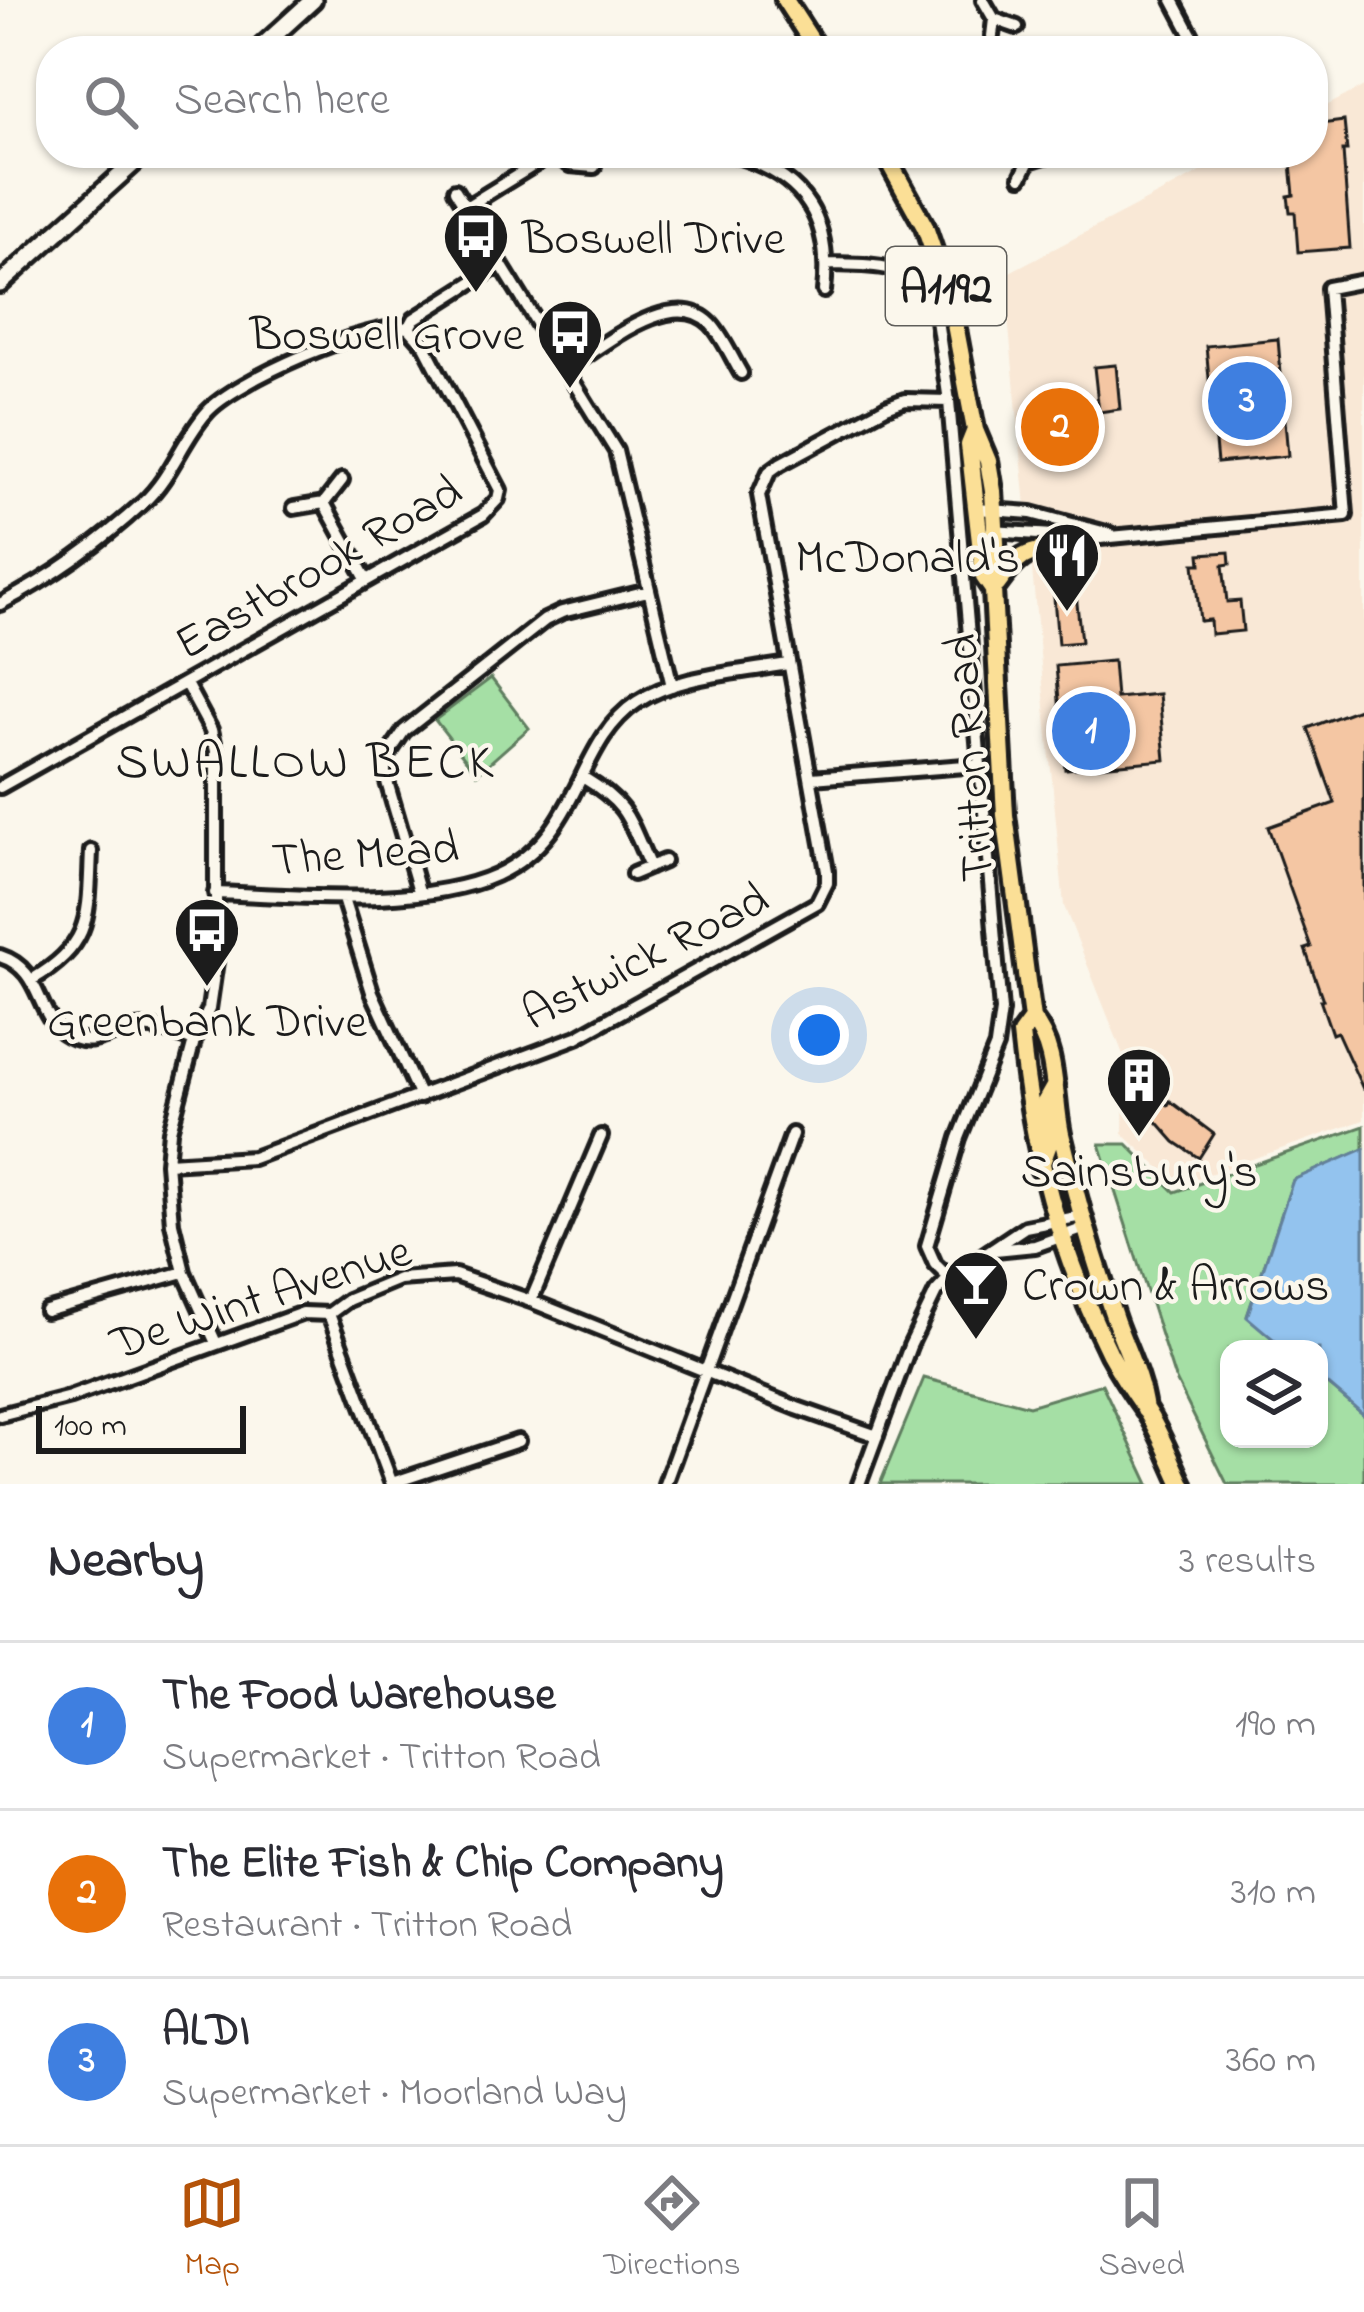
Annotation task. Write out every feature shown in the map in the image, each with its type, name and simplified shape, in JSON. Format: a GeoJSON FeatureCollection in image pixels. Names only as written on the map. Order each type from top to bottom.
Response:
{"type":"FeatureCollection","features":[{"type":"Feature","properties":{"kind":"main road"},"geometry":{"type":"LineString","coordinates":[[273,36],[313,0]]}},
{"type":"Feature","properties":{"kind":"main road"},"geometry":{"type":"LineString","coordinates":[[785,0],[808,36]]}},
{"type":"Feature","properties":{"kind":"main road"},"geometry":{"type":"LineString","coordinates":[[2,280],[128,168]]}},
{"type":"Feature","properties":{"kind":"main road","name":"Tritton Road"},"geometry":{"type":"LineString","coordinates":[[892,168],[939,262],[976,430],[988,461],[985,508],[1005,815],[1032,1019],[1046,1035],[1083,1222],[1142,1386],[1145,1410]]}},
{"type":"Feature","properties":{"kind":"main road"},"geometry":{"type":"LineString","coordinates":[[993,590],[1016,558],[1080,538]]}},
{"type":"Feature","properties":{"kind":"main road","name":"Tritton Road"},"geometry":{"type":"LineString","coordinates":[[1032,1019],[1021,1034],[1040,1169],[1060,1239],[1112,1357],[1182,1484]]}},
{"type":"Feature","properties":{"kind":"main road"},"geometry":{"type":"LineString","coordinates":[[1040,1169],[1049,1144],[1042,1108],[1057,1083]]}},
{"type":"Feature","properties":{"kind":"street"},"geometry":{"type":"LineString","coordinates":[[982,0],[994,19],[1017,27]]}},
{"type":"Feature","properties":{"kind":"street"},"geometry":{"type":"LineString","coordinates":[[1173,0],[1192,36]]}},
{"type":"Feature","properties":{"kind":"street"},"geometry":{"type":"LineString","coordinates":[[992,36],[994,19]]}},
{"type":"Feature","properties":{"kind":"street"},"geometry":{"type":"LineString","coordinates":[[466,207],[529,168]]}},
{"type":"Feature","properties":{"kind":"street"},"geometry":{"type":"LineString","coordinates":[[766,168],[786,176],[819,224],[827,264],[824,291]]}},
{"type":"Feature","properties":{"kind":"street"},"geometry":{"type":"LineString","coordinates":[[1021,177],[1023,168]]}},
{"type":"Feature","properties":{"kind":"street"},"geometry":{"type":"LineString","coordinates":[[455,190],[616,451],[672,686]]}},
{"type":"Feature","properties":{"kind":"street"},"geometry":{"type":"LineString","coordinates":[[0,604],[74,559],[144,502],[166,480],[209,409],[232,389],[256,375],[385,327],[409,328],[414,320],[500,264]]}},
{"type":"Feature","properties":{"kind":"street"},"geometry":{"type":"LineString","coordinates":[[827,264],[905,271],[937,298],[1001,1011],[996,1046],[959,1138],[927,1246],[934,1264],[949,1278]]}},
{"type":"Feature","properties":{"kind":"street"},"geometry":{"type":"LineString","coordinates":[[987,532],[1080,538],[1346,515],[1328,288],[1364,281]]}},
{"type":"Feature","properties":{"kind":"street"},"geometry":{"type":"LineString","coordinates":[[566,369],[659,313],[679,310],[711,325],[741,373]]}},
{"type":"Feature","properties":{"kind":"street","name":"Eastbrook Road"},"geometry":{"type":"LineString","coordinates":[[0,787],[483,515],[497,500],[500,490],[425,346],[409,328]]}},
{"type":"Feature","properties":{"kind":"street","name":"Astwick Road"},"geometry":{"type":"LineString","coordinates":[[167,1163],[254,1158],[578,1037],[817,903],[827,871],[759,506],[762,483],[780,464],[886,407],[905,400],[949,401]]}},
{"type":"Feature","properties":{"kind":"street"},"geometry":{"type":"LineString","coordinates":[[294,508],[324,502],[342,480]]}},
{"type":"Feature","properties":{"kind":"street"},"geometry":{"type":"LineString","coordinates":[[324,502],[366,579]]}},
{"type":"Feature","properties":{"kind":"street"},"geometry":{"type":"LineString","coordinates":[[985,508],[1087,525],[1113,536]]}},
{"type":"Feature","properties":{"kind":"street"},"geometry":{"type":"LineString","coordinates":[[419,891],[385,775],[392,746],[404,731],[545,620],[648,591]]}},
{"type":"Feature","properties":{"kind":"street","name":"The Mead"},"geometry":{"type":"LineString","coordinates":[[215,893],[343,899],[467,885],[511,866],[543,841],[568,808],[598,746],[622,714],[640,700],[672,686],[787,664]]}},
{"type":"Feature","properties":{"kind":"street"},"geometry":{"type":"LineString","coordinates":[[186,684],[211,730],[216,751],[216,961],[170,1131],[167,1163],[172,1223],[184,1271],[215,1341]]}},
{"type":"Feature","properties":{"kind":"street"},"geometry":{"type":"LineString","coordinates":[[812,778],[978,765]]}},
{"type":"Feature","properties":{"kind":"street"},"geometry":{"type":"LineString","coordinates":[[584,778],[624,808],[650,867]]}},
{"type":"Feature","properties":{"kind":"street"},"geometry":{"type":"LineString","coordinates":[[33,979],[58,964],[82,934],[88,914],[91,851]]}},
{"type":"Feature","properties":{"kind":"street"},"geometry":{"type":"LineString","coordinates":[[634,874],[664,861]]}},
{"type":"Feature","properties":{"kind":"street"},"geometry":{"type":"LineString","coordinates":[[343,899],[372,992],[420,1096]]}},
{"type":"Feature","properties":{"kind":"street"},"geometry":{"type":"LineString","coordinates":[[0,956],[24,967],[50,1018],[70,1037],[86,1042],[146,1027],[194,1041]]}},
{"type":"Feature","properties":{"kind":"street"},"geometry":{"type":"LineString","coordinates":[[665,1484],[792,1134]]}},
{"type":"Feature","properties":{"kind":"street"},"geometry":{"type":"LineString","coordinates":[[531,1300],[601,1136]]}},
{"type":"Feature","properties":{"kind":"street"},"geometry":{"type":"LineString","coordinates":[[859,1484],[926,1308],[949,1278],[1025,1227],[1054,1219],[1083,1222]]}},
{"type":"Feature","properties":{"kind":"street"},"geometry":{"type":"LineString","coordinates":[[995,1250],[1060,1239],[1083,1222]]}},
{"type":"Feature","properties":{"kind":"street"},"geometry":{"type":"LineString","coordinates":[[46,1311],[184,1271]]}},
{"type":"Feature","properties":{"kind":"street","name":"De Wint Avenue"},"geometry":{"type":"LineString","coordinates":[[0,1414],[70,1396],[303,1313],[328,1314],[348,1300],[399,1279],[434,1274],[455,1275],[531,1300],[877,1436]]}},
{"type":"Feature","properties":{"kind":"street"},"geometry":{"type":"LineString","coordinates":[[328,1314],[392,1484],[518,1442]]}},
{"type":"Feature","properties":{"kind":"shaded area"},"geometry":{"type":"Polygon","coordinates":[[[1364,86],[1364,1120],[1178,1185],[1123,1134],[1124,1057],[1064,906],[1004,275],[1208,168],[1328,168],[1328,105],[1364,86]]]}},
{"type":"Feature","properties":{"kind":"green space"},"geometry":{"type":"Polygon","coordinates":[[[491,678],[529,728],[477,774],[435,720],[491,678]]]}},
{"type":"Feature","properties":{"kind":"green space"},"geometry":{"type":"Polygon","coordinates":[[[1364,1126],[1364,1149],[1293,1180],[1247,1316],[1275,1340],[1220,1340],[1220,1448],[1328,1448],[1328,1385],[1364,1415],[1364,1484],[1227,1484],[1174,1376],[1100,1144],[1127,1144],[1175,1192],[1364,1126]]]}},
{"type":"Feature","properties":{"kind":"green space"},"geometry":{"type":"Polygon","coordinates":[[[924,1378],[1029,1406],[1102,1384],[1149,1484],[880,1484],[924,1378]]]}},
{"type":"Feature","properties":{"kind":"water"},"geometry":{"type":"Polygon","coordinates":[[[1364,1149],[1364,1415],[1328,1385],[1328,1340],[1274,1340],[1247,1317],[1293,1180],[1364,1149]]]}},
{"type":"Feature","properties":{"kind":"building"},"geometry":{"type":"Polygon","coordinates":[[[1344,121],[1350,248],[1298,252],[1295,212],[1290,212],[1288,196],[1294,195],[1291,168],[1328,168],[1328,123],[1344,121]]]}},
{"type":"Feature","properties":{"kind":"building"},"geometry":{"type":"Polygon","coordinates":[[[1278,339],[1288,456],[1217,463],[1206,346],[1278,339]]]}},
{"type":"Feature","properties":{"kind":"building"},"geometry":{"type":"Polygon","coordinates":[[[1116,365],[1120,409],[1099,412],[1094,367],[1116,365]]]}},
{"type":"Feature","properties":{"kind":"building"},"geometry":{"type":"Polygon","coordinates":[[[1075,398],[1080,453],[1046,456],[1041,402],[1075,398]]]}},
{"type":"Feature","properties":{"kind":"building"},"geometry":{"type":"Polygon","coordinates":[[[1229,552],[1230,564],[1223,565],[1227,602],[1240,601],[1243,631],[1211,634],[1210,620],[1200,621],[1194,564],[1201,564],[1200,554],[1229,552]]]}},
{"type":"Feature","properties":{"kind":"building","name":"McDonald's"},"geometry":{"type":"Polygon","coordinates":[[[1075,584],[1081,642],[1058,644],[1053,586],[1075,584]]]}},
{"type":"Feature","properties":{"kind":"building"},"geometry":{"type":"Polygon","coordinates":[[[1113,661],[1116,698],[1159,694],[1165,760],[1065,769],[1056,666],[1113,661]]]}},
{"type":"Feature","properties":{"kind":"building","name":"Sainsbury's"},"geometry":{"type":"Polygon","coordinates":[[[1364,707],[1363,1089],[1337,1032],[1332,1034],[1305,949],[1311,947],[1268,827],[1335,803],[1308,728],[1364,707]]]}},
{"type":"Feature","properties":{"kind":"building"},"geometry":{"type":"Polygon","coordinates":[[[1170,1101],[1214,1134],[1199,1158],[1175,1142],[1153,1117],[1163,1102],[1168,1105],[1170,1101]]]}},
{"type":"Feature","properties":{"kind":"place","name":"Boswell Drive"},"geometry":{"type":"Point","coordinates":[476,295]}},
{"type":"Feature","properties":{"kind":"place","name":"Boswell Grove"},"geometry":{"type":"Point","coordinates":[570,391]}},
{"type":"Feature","properties":{"kind":"place","name":"ALDI"},"geometry":{"type":"Point","coordinates":[1247,401]}},
{"type":"Feature","properties":{"kind":"place","name":"The Elite Fish & Chip Company"},"geometry":{"type":"Point","coordinates":[1060,427]}},
{"type":"Feature","properties":{"kind":"place","name":"McDonald's"},"geometry":{"type":"Point","coordinates":[1067,614]}},
{"type":"Feature","properties":{"kind":"place","name":"The Food Warehouse"},"geometry":{"type":"Point","coordinates":[1091,731]}},
{"type":"Feature","properties":{"kind":"place","name":"Greenbank Drive"},"geometry":{"type":"Point","coordinates":[207,989]}},
{"type":"Feature","properties":{"kind":"place","name":"Sainsbury's"},"geometry":{"type":"Point","coordinates":[1139,1139]}},
{"type":"Feature","properties":{"kind":"place","name":"Crown & Arrows"},"geometry":{"type":"Point","coordinates":[976,1342]}},
{"type":"Feature","properties":{"kind":"district","name":"SWALLOW BECK"},"geometry":{"type":"Point","coordinates":[306,759]}}]}
